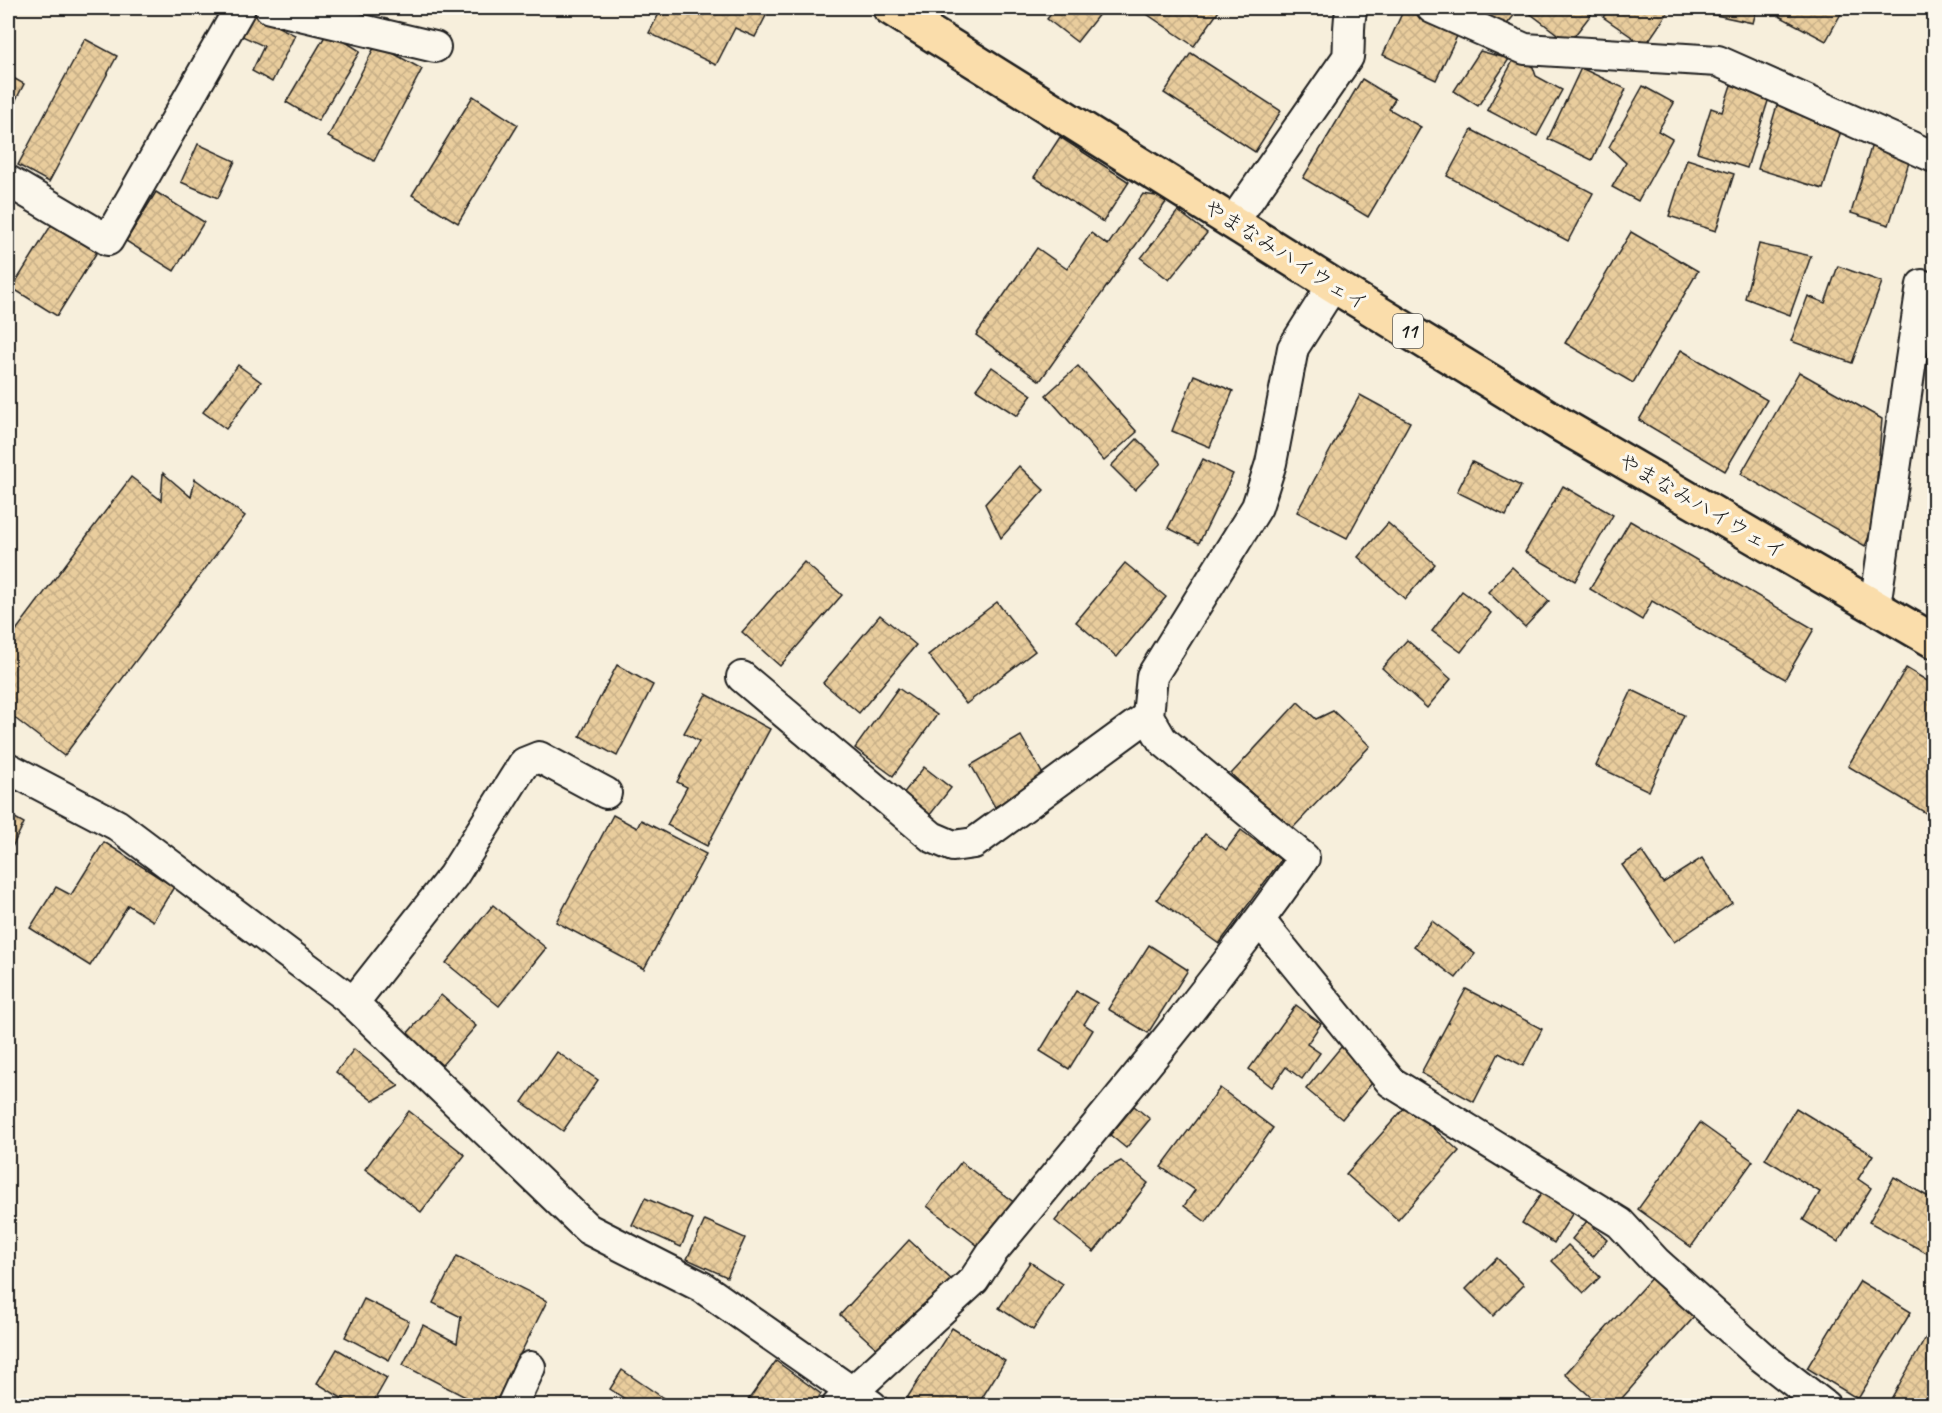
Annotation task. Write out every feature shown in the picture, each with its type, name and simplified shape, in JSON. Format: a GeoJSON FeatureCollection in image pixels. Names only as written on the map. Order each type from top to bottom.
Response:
{"type":"FeatureCollection","features":[{"type":"Feature","properties":{"kind":"main road","name":"やまなみハイウェイ"},"geometry":{"type":"LineString","coordinates":[[890,8],[1563,426],[1935,641]]}},
{"type":"Feature","properties":{"kind":"street"},"geometry":{"type":"LineString","coordinates":[[8,181],[108,240],[240,8]]}},
{"type":"Feature","properties":{"kind":"street"},"geometry":{"type":"LineString","coordinates":[[270,8],[435,47]]}},
{"type":"Feature","properties":{"kind":"street"},"geometry":{"type":"LineString","coordinates":[[1233,222],[1348,57],[1349,17],[1352,8]]}},
{"type":"Feature","properties":{"kind":"street"},"geometry":{"type":"LineString","coordinates":[[1432,8],[1525,49],[1718,61],[1935,157]]}},
{"type":"Feature","properties":{"kind":"street"},"geometry":{"type":"LineString","coordinates":[[8,768],[117,825],[353,1003],[588,1229],[702,1287],[854,1401],[974,1280],[993,1251],[1260,921],[1304,858],[1161,740],[1148,716],[1152,676],[1257,507],[1271,463],[1293,348],[1333,285]]}},
{"type":"Feature","properties":{"kind":"street"},"geometry":{"type":"LineString","coordinates":[[1875,606],[1922,285]]}},
{"type":"Feature","properties":{"kind":"street"},"geometry":{"type":"LineString","coordinates":[[742,677],[932,837],[952,846],[974,843],[1148,716]]}},
{"type":"Feature","properties":{"kind":"street"},"geometry":{"type":"LineString","coordinates":[[353,1003],[453,876],[524,763],[539,757],[606,793]]}},
{"type":"Feature","properties":{"kind":"street"},"geometry":{"type":"LineString","coordinates":[[1260,921],[1391,1082],[1620,1223],[1656,1262],[1761,1357],[1825,1406]]}},
{"type":"Feature","properties":{"kind":"street"},"geometry":{"type":"LineString","coordinates":[[512,1406],[530,1367]]}},
{"type":"Feature","properties":{"kind":"building"},"geometry":{"type":"Polygon","coordinates":[[[662,8],[770,8],[755,37],[735,28],[716,65],[649,33],[662,8]]]}},
{"type":"Feature","properties":{"kind":"building"},"geometry":{"type":"Polygon","coordinates":[[[1056,8],[1104,8],[1077,42],[1047,19],[1056,8]]]}},
{"type":"Feature","properties":{"kind":"building"},"geometry":{"type":"Polygon","coordinates":[[[1138,8],[1221,8],[1194,46],[1138,8]]]}},
{"type":"Feature","properties":{"kind":"building"},"geometry":{"type":"Polygon","coordinates":[[[1469,8],[1520,8],[1500,33],[1469,8]]]}},
{"type":"Feature","properties":{"kind":"building"},"geometry":{"type":"Polygon","coordinates":[[[1529,8],[1596,8],[1569,43],[1527,11],[1529,8]]]}},
{"type":"Feature","properties":{"kind":"building"},"geometry":{"type":"Polygon","coordinates":[[[1610,8],[1671,8],[1645,46],[1603,17],[1610,8]]]}},
{"type":"Feature","properties":{"kind":"building"},"geometry":{"type":"Polygon","coordinates":[[[1683,8],[1757,8],[1753,23],[1683,8]]]}},
{"type":"Feature","properties":{"kind":"building"},"geometry":{"type":"Polygon","coordinates":[[[1783,8],[1844,8],[1826,41],[1779,16],[1783,8]]]}},
{"type":"Feature","properties":{"kind":"building"},"geometry":{"type":"Polygon","coordinates":[[[1404,9],[1458,34],[1436,80],[1383,55],[1404,9]]]}},
{"type":"Feature","properties":{"kind":"building"},"geometry":{"type":"Polygon","coordinates":[[[252,14],[295,35],[272,82],[252,71],[264,46],[242,36],[252,14]]]}},
{"type":"Feature","properties":{"kind":"building"},"geometry":{"type":"Polygon","coordinates":[[[328,31],[360,51],[318,121],[286,102],[328,31]]]}},
{"type":"Feature","properties":{"kind":"building"},"geometry":{"type":"Polygon","coordinates":[[[85,39],[117,56],[49,182],[18,165],[85,39]]]}},
{"type":"Feature","properties":{"kind":"building"},"geometry":{"type":"Polygon","coordinates":[[[376,44],[422,69],[374,161],[328,137],[376,44]]]}},
{"type":"Feature","properties":{"kind":"building"},"geometry":{"type":"Polygon","coordinates":[[[1480,51],[1509,59],[1478,106],[1454,91],[1480,51]]]}},
{"type":"Feature","properties":{"kind":"building"},"geometry":{"type":"Polygon","coordinates":[[[1191,53],[1281,111],[1255,152],[1164,93],[1191,53]]]}},
{"type":"Feature","properties":{"kind":"building"},"geometry":{"type":"Polygon","coordinates":[[[1515,57],[1533,67],[1536,76],[1562,90],[1537,136],[1487,110],[1515,57]]]}},
{"type":"Feature","properties":{"kind":"building"},"geometry":{"type":"Polygon","coordinates":[[[1581,68],[1626,89],[1592,160],[1548,139],[1581,68]]]}},
{"type":"Feature","properties":{"kind":"building"},"geometry":{"type":"Polygon","coordinates":[[[8,75],[24,84],[8,115],[8,75]]]}},
{"type":"Feature","properties":{"kind":"building"},"geometry":{"type":"Polygon","coordinates":[[[1362,79],[1395,99],[1389,109],[1421,127],[1368,217],[1303,178],[1362,79]]]}},
{"type":"Feature","properties":{"kind":"building"},"geometry":{"type":"Polygon","coordinates":[[[1731,85],[1769,98],[1747,168],[1697,152],[1711,108],[1722,112],[1731,85]]]}},
{"type":"Feature","properties":{"kind":"building"},"geometry":{"type":"Polygon","coordinates":[[[1643,86],[1674,103],[1658,131],[1672,139],[1638,201],[1612,187],[1626,163],[1609,147],[1643,86]]]}},
{"type":"Feature","properties":{"kind":"building"},"geometry":{"type":"Polygon","coordinates":[[[473,96],[518,125],[458,223],[412,195],[473,96]]]}},
{"type":"Feature","properties":{"kind":"building"},"geometry":{"type":"Polygon","coordinates":[[[1778,102],[1844,121],[1823,189],[1758,169],[1778,102]]]}},
{"type":"Feature","properties":{"kind":"building"},"geometry":{"type":"Polygon","coordinates":[[[1472,130],[1593,193],[1568,241],[1447,176],[1472,130]]]}},
{"type":"Feature","properties":{"kind":"building"},"geometry":{"type":"Polygon","coordinates":[[[1060,137],[1129,182],[1103,222],[1034,177],[1060,137]]]}},
{"type":"Feature","properties":{"kind":"building"},"geometry":{"type":"Polygon","coordinates":[[[198,144],[235,161],[218,198],[181,182],[198,144]]]}},
{"type":"Feature","properties":{"kind":"building"},"geometry":{"type":"Polygon","coordinates":[[[1872,144],[1911,156],[1889,225],[1851,213],[1872,144]]]}},
{"type":"Feature","properties":{"kind":"building"},"geometry":{"type":"Polygon","coordinates":[[[1687,159],[1734,174],[1716,231],[1669,216],[1687,159]]]}},
{"type":"Feature","properties":{"kind":"building"},"geometry":{"type":"Polygon","coordinates":[[[156,192],[204,222],[174,271],[126,241],[156,192]]]}},
{"type":"Feature","properties":{"kind":"building"},"geometry":{"type":"Polygon","coordinates":[[[1143,194],[1169,198],[1040,381],[976,335],[1037,248],[1067,269],[1091,233],[1108,245],[1143,194]]]}},
{"type":"Feature","properties":{"kind":"building"},"geometry":{"type":"Polygon","coordinates":[[[1178,211],[1207,233],[1169,280],[1141,258],[1178,211]]]}},
{"type":"Feature","properties":{"kind":"building"},"geometry":{"type":"Polygon","coordinates":[[[52,224],[97,252],[57,316],[12,288],[52,224]]]}},
{"type":"Feature","properties":{"kind":"building"},"geometry":{"type":"Polygon","coordinates":[[[1631,232],[1698,271],[1633,383],[1565,343],[1631,232]]]}},
{"type":"Feature","properties":{"kind":"building"},"geometry":{"type":"Polygon","coordinates":[[[1759,244],[1811,256],[1790,315],[1745,298],[1759,244]]]}},
{"type":"Feature","properties":{"kind":"building"},"geometry":{"type":"Polygon","coordinates":[[[1838,266],[1882,282],[1852,363],[1791,341],[1808,296],[1825,303],[1838,266]]]}},
{"type":"Feature","properties":{"kind":"building"},"geometry":{"type":"Polygon","coordinates":[[[1681,350],[1767,400],[1725,471],[1639,420],[1681,350]]]}},
{"type":"Feature","properties":{"kind":"building"},"geometry":{"type":"Polygon","coordinates":[[[238,365],[261,382],[226,429],[203,412],[238,365]]]}},
{"type":"Feature","properties":{"kind":"building"},"geometry":{"type":"Polygon","coordinates":[[[1078,366],[1137,432],[1104,461],[1046,395],[1078,366]]]}},
{"type":"Feature","properties":{"kind":"building"},"geometry":{"type":"Polygon","coordinates":[[[992,367],[1032,395],[1017,416],[976,389],[992,367]]]}},
{"type":"Feature","properties":{"kind":"building"},"geometry":{"type":"Polygon","coordinates":[[[1799,372],[1882,419],[1873,527],[1865,546],[1741,474],[1799,372]]]}},
{"type":"Feature","properties":{"kind":"building"},"geometry":{"type":"Polygon","coordinates":[[[1194,375],[1233,391],[1210,447],[1172,431],[1194,375]]]}},
{"type":"Feature","properties":{"kind":"building"},"geometry":{"type":"Polygon","coordinates":[[[1360,395],[1410,422],[1347,538],[1297,512],[1360,395]]]}},
{"type":"Feature","properties":{"kind":"building"},"geometry":{"type":"Polygon","coordinates":[[[1137,439],[1161,463],[1135,490],[1111,466],[1137,439]]]}},
{"type":"Feature","properties":{"kind":"building"},"geometry":{"type":"Polygon","coordinates":[[[1203,459],[1233,474],[1199,543],[1168,528],[1203,459]]]}},
{"type":"Feature","properties":{"kind":"building"},"geometry":{"type":"Polygon","coordinates":[[[1472,462],[1521,486],[1506,516],[1457,492],[1472,462]]]}},
{"type":"Feature","properties":{"kind":"building"},"geometry":{"type":"Polygon","coordinates":[[[1019,466],[1044,490],[1001,538],[985,504],[1019,466]]]}},
{"type":"Feature","properties":{"kind":"building"},"geometry":{"type":"Polygon","coordinates":[[[163,473],[191,497],[195,479],[245,516],[64,756],[8,713],[8,641],[131,477],[161,500],[163,473]]]}},
{"type":"Feature","properties":{"kind":"building"},"geometry":{"type":"Polygon","coordinates":[[[1563,486],[1613,515],[1575,581],[1525,552],[1563,486]]]}},
{"type":"Feature","properties":{"kind":"building"},"geometry":{"type":"Polygon","coordinates":[[[1630,521],[1814,629],[1785,679],[1652,601],[1642,620],[1590,589],[1630,521]]]}},
{"type":"Feature","properties":{"kind":"building"},"geometry":{"type":"Polygon","coordinates":[[[1388,523],[1435,564],[1405,599],[1358,557],[1388,523]]]}},
{"type":"Feature","properties":{"kind":"building"},"geometry":{"type":"Polygon","coordinates":[[[804,562],[842,595],[780,666],[742,632],[804,562]]]}},
{"type":"Feature","properties":{"kind":"building"},"geometry":{"type":"Polygon","coordinates":[[[1125,563],[1166,597],[1117,657],[1076,622],[1125,563]]]}},
{"type":"Feature","properties":{"kind":"building"},"geometry":{"type":"Polygon","coordinates":[[[1512,567],[1549,601],[1525,627],[1488,592],[1512,567]]]}},
{"type":"Feature","properties":{"kind":"building"},"geometry":{"type":"Polygon","coordinates":[[[1462,591],[1491,613],[1461,652],[1432,631],[1462,591]]]}},
{"type":"Feature","properties":{"kind":"building"},"geometry":{"type":"Polygon","coordinates":[[[997,602],[1035,651],[966,704],[928,655],[997,602]]]}},
{"type":"Feature","properties":{"kind":"building"},"geometry":{"type":"Polygon","coordinates":[[[880,615],[916,645],[859,713],[823,683],[880,615]]]}},
{"type":"Feature","properties":{"kind":"building"},"geometry":{"type":"Polygon","coordinates":[[[1407,640],[1451,679],[1427,708],[1382,668],[1407,640]]]}},
{"type":"Feature","properties":{"kind":"building"},"geometry":{"type":"Polygon","coordinates":[[[617,665],[653,685],[617,756],[580,736],[617,665]]]}},
{"type":"Feature","properties":{"kind":"building"},"geometry":{"type":"Polygon","coordinates":[[[1906,668],[1934,685],[1934,818],[1848,766],[1906,668]]]}},
{"type":"Feature","properties":{"kind":"building"},"geometry":{"type":"Polygon","coordinates":[[[898,688],[937,715],[893,776],[855,748],[898,688]]]}},
{"type":"Feature","properties":{"kind":"building"},"geometry":{"type":"Polygon","coordinates":[[[1632,690],[1684,715],[1649,791],[1596,766],[1632,690]]]}},
{"type":"Feature","properties":{"kind":"building"},"geometry":{"type":"Polygon","coordinates":[[[706,694],[770,729],[707,846],[667,825],[687,787],[677,782],[699,741],[684,733],[706,694]]]}},
{"type":"Feature","properties":{"kind":"building"},"geometry":{"type":"Polygon","coordinates":[[[1298,702],[1316,719],[1333,711],[1370,746],[1291,830],[1231,774],[1298,702]]]}},
{"type":"Feature","properties":{"kind":"building"},"geometry":{"type":"Polygon","coordinates":[[[1021,736],[1045,778],[995,807],[971,765],[1021,736]]]}},
{"type":"Feature","properties":{"kind":"building"},"geometry":{"type":"Polygon","coordinates":[[[924,767],[951,788],[929,816],[902,795],[924,767]]]}},
{"type":"Feature","properties":{"kind":"building"},"geometry":{"type":"Polygon","coordinates":[[[8,814],[24,823],[8,855],[8,814]]]}},
{"type":"Feature","properties":{"kind":"building"},"geometry":{"type":"Polygon","coordinates":[[[613,815],[637,828],[641,820],[706,854],[644,969],[556,922],[613,815]]]}},
{"type":"Feature","properties":{"kind":"building"},"geometry":{"type":"Polygon","coordinates":[[[1241,830],[1281,860],[1219,944],[1157,899],[1205,834],[1226,850],[1241,830]]]}},
{"type":"Feature","properties":{"kind":"building"},"geometry":{"type":"Polygon","coordinates":[[[104,842],[174,887],[153,921],[128,905],[90,966],[30,928],[56,887],[71,895],[104,842]]]}},
{"type":"Feature","properties":{"kind":"building"},"geometry":{"type":"Polygon","coordinates":[[[1642,852],[1663,883],[1702,858],[1732,903],[1674,942],[1622,865],[1642,852]]]}},
{"type":"Feature","properties":{"kind":"building"},"geometry":{"type":"Polygon","coordinates":[[[493,905],[546,948],[499,1006],[446,963],[493,905]]]}},
{"type":"Feature","properties":{"kind":"building"},"geometry":{"type":"Polygon","coordinates":[[[1432,921],[1475,954],[1456,978],[1414,946],[1432,921]]]}},
{"type":"Feature","properties":{"kind":"building"},"geometry":{"type":"Polygon","coordinates":[[[1149,945],[1188,970],[1148,1033],[1108,1009],[1149,945]]]}},
{"type":"Feature","properties":{"kind":"building"},"geometry":{"type":"Polygon","coordinates":[[[1466,989],[1542,1029],[1523,1066],[1499,1053],[1474,1102],[1421,1073],[1466,989]]]}},
{"type":"Feature","properties":{"kind":"building"},"geometry":{"type":"Polygon","coordinates":[[[1076,991],[1097,1003],[1084,1024],[1093,1030],[1069,1069],[1040,1051],[1076,991]]]}},
{"type":"Feature","properties":{"kind":"building"},"geometry":{"type":"Polygon","coordinates":[[[441,995],[476,1026],[442,1065],[407,1034],[441,995]]]}},
{"type":"Feature","properties":{"kind":"building"},"geometry":{"type":"Polygon","coordinates":[[[1296,1005],[1321,1024],[1307,1044],[1320,1053],[1302,1079],[1286,1067],[1272,1087],[1249,1069],[1296,1005]]]}},
{"type":"Feature","properties":{"kind":"building"},"geometry":{"type":"Polygon","coordinates":[[[1341,1047],[1377,1077],[1342,1119],[1306,1089],[1341,1047]]]}},
{"type":"Feature","properties":{"kind":"building"},"geometry":{"type":"Polygon","coordinates":[[[354,1049],[399,1086],[373,1101],[336,1072],[354,1049]]]}},
{"type":"Feature","properties":{"kind":"building"},"geometry":{"type":"Polygon","coordinates":[[[557,1052],[598,1080],[563,1131],[522,1102],[557,1052]]]}},
{"type":"Feature","properties":{"kind":"building"},"geometry":{"type":"Polygon","coordinates":[[[1220,1088],[1273,1128],[1206,1222],[1184,1206],[1195,1190],[1161,1167],[1220,1088]]]}},
{"type":"Feature","properties":{"kind":"building"},"geometry":{"type":"Polygon","coordinates":[[[1407,1105],[1459,1151],[1398,1220],[1346,1174],[1407,1105]]]}},
{"type":"Feature","properties":{"kind":"building"},"geometry":{"type":"Polygon","coordinates":[[[1134,1106],[1150,1119],[1126,1148],[1110,1135],[1134,1106]]]}},
{"type":"Feature","properties":{"kind":"building"},"geometry":{"type":"Polygon","coordinates":[[[1796,1108],[1873,1155],[1858,1179],[1871,1188],[1838,1242],[1803,1220],[1820,1192],[1765,1159],[1796,1108]]]}},
{"type":"Feature","properties":{"kind":"building"},"geometry":{"type":"Polygon","coordinates":[[[409,1111],[465,1155],[421,1212],[365,1169],[409,1111]]]}},
{"type":"Feature","properties":{"kind":"building"},"geometry":{"type":"Polygon","coordinates":[[[1700,1123],[1753,1161],[1691,1247],[1638,1209],[1700,1123]]]}},
{"type":"Feature","properties":{"kind":"building"},"geometry":{"type":"Polygon","coordinates":[[[1121,1161],[1148,1183],[1094,1252],[1055,1221],[1093,1175],[1121,1161]]]}},
{"type":"Feature","properties":{"kind":"building"},"geometry":{"type":"Polygon","coordinates":[[[961,1162],[1016,1204],[982,1249],[927,1206],[961,1162]]]}},
{"type":"Feature","properties":{"kind":"building"},"geometry":{"type":"Polygon","coordinates":[[[1894,1177],[1934,1200],[1934,1257],[1869,1222],[1894,1177]]]}},
{"type":"Feature","properties":{"kind":"building"},"geometry":{"type":"Polygon","coordinates":[[[1543,1191],[1574,1211],[1554,1243],[1522,1223],[1543,1191]]]}},
{"type":"Feature","properties":{"kind":"building"},"geometry":{"type":"Polygon","coordinates":[[[645,1198],[693,1219],[681,1247],[632,1225],[645,1198]]]}},
{"type":"Feature","properties":{"kind":"building"},"geometry":{"type":"Polygon","coordinates":[[[705,1220],[745,1238],[727,1277],[687,1259],[705,1220]]]}},
{"type":"Feature","properties":{"kind":"building"},"geometry":{"type":"Polygon","coordinates":[[[1587,1221],[1607,1240],[1593,1257],[1572,1239],[1587,1221]]]}},
{"type":"Feature","properties":{"kind":"building"},"geometry":{"type":"Polygon","coordinates":[[[909,1240],[953,1281],[885,1356],[840,1315],[909,1240]]]}},
{"type":"Feature","properties":{"kind":"building"},"geometry":{"type":"Polygon","coordinates":[[[1568,1245],[1600,1277],[1584,1293],[1552,1261],[1568,1245]]]}},
{"type":"Feature","properties":{"kind":"building"},"geometry":{"type":"Polygon","coordinates":[[[457,1256],[547,1301],[494,1406],[483,1406],[403,1365],[423,1325],[457,1343],[461,1317],[433,1303],[457,1256]]]}},
{"type":"Feature","properties":{"kind":"building"},"geometry":{"type":"Polygon","coordinates":[[[1497,1258],[1524,1285],[1493,1316],[1466,1289],[1497,1258]]]}},
{"type":"Feature","properties":{"kind":"building"},"geometry":{"type":"Polygon","coordinates":[[[1030,1262],[1063,1284],[1033,1330],[999,1308],[1030,1262]]]}},
{"type":"Feature","properties":{"kind":"building"},"geometry":{"type":"Polygon","coordinates":[[[1653,1276],[1696,1315],[1615,1406],[1601,1406],[1565,1374],[1653,1276]]]}},
{"type":"Feature","properties":{"kind":"building"},"geometry":{"type":"Polygon","coordinates":[[[1860,1281],[1911,1312],[1858,1399],[1807,1368],[1860,1281]]]}},
{"type":"Feature","properties":{"kind":"building"},"geometry":{"type":"Polygon","coordinates":[[[364,1299],[409,1321],[389,1360],[345,1337],[364,1299]]]}},
{"type":"Feature","properties":{"kind":"building"},"geometry":{"type":"Polygon","coordinates":[[[1933,1325],[1934,1406],[1887,1406],[1933,1325]]]}},
{"type":"Feature","properties":{"kind":"building"},"geometry":{"type":"Polygon","coordinates":[[[952,1328],[1005,1361],[977,1406],[918,1406],[907,1398],[952,1328]]]}},
{"type":"Feature","properties":{"kind":"building"},"geometry":{"type":"Polygon","coordinates":[[[337,1349],[387,1378],[371,1406],[354,1406],[317,1383],[337,1349]]]}},
{"type":"Feature","properties":{"kind":"building"},"geometry":{"type":"Polygon","coordinates":[[[776,1361],[821,1394],[813,1406],[744,1406],[776,1361]]]}},
{"type":"Feature","properties":{"kind":"building"},"geometry":{"type":"Polygon","coordinates":[[[622,1370],[675,1406],[621,1406],[625,1399],[610,1389],[622,1370]]]}}]}
